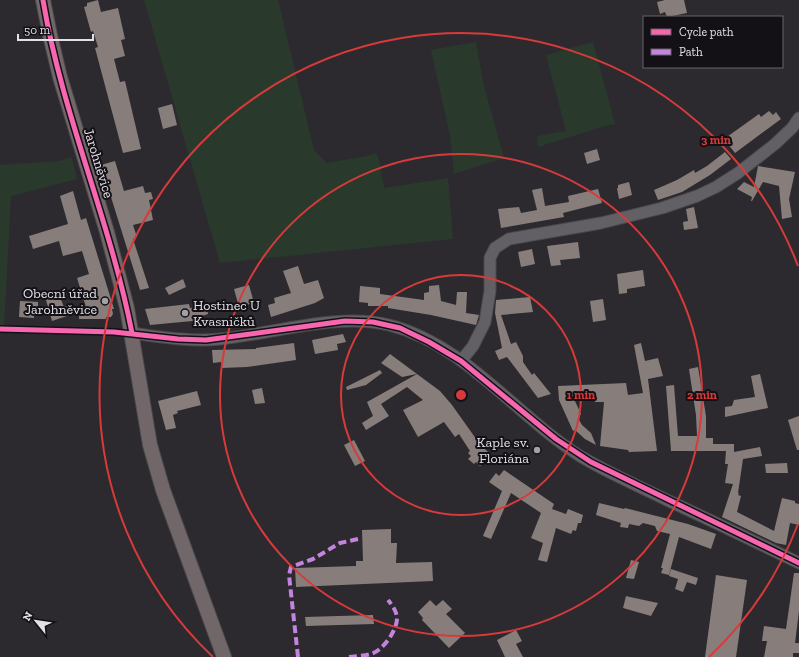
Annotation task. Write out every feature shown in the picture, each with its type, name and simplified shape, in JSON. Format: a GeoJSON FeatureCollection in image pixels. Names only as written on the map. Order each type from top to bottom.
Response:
{"type":"FeatureCollection","features":[{"type":"Feature","properties":{"kind":"main road","name":"Jarohněvice"},"geometry":{"type":"LineString","coordinates":[[43,0],[60,77],[115,258],[132,333],[144,417],[155,463],[163,490],[224,657]]}},
{"type":"Feature","properties":{"kind":"street"},"geometry":{"type":"LineString","coordinates":[[461,361],[473,346],[485,322],[490,291],[490,258],[495,248],[509,239],[601,223],[662,208],[697,196],[722,183],[763,154],[781,139],[799,118]]}},
{"type":"Feature","properties":{"kind":"street"},"geometry":{"type":"LineString","coordinates":[[132,333],[178,339],[206,340],[345,321],[374,322],[400,328],[443,349],[461,361],[556,439],[591,462],[799,563]]}},
{"type":"Feature","properties":{"kind":"green space"},"geometry":{"type":"Polygon","coordinates":[[[144,0],[278,0],[314,150],[327,163],[376,153],[379,159],[384,188],[448,178],[453,239],[220,263],[144,0]]]}},
{"type":"Feature","properties":{"kind":"green space"},"geometry":{"type":"Polygon","coordinates":[[[476,42],[483,82],[504,158],[454,174],[450,136],[431,50],[476,42]]]}},
{"type":"Feature","properties":{"kind":"green space"},"geometry":{"type":"Polygon","coordinates":[[[593,42],[615,124],[538,147],[537,136],[566,131],[546,55],[593,42]]]}},
{"type":"Feature","properties":{"kind":"green space"},"geometry":{"type":"Polygon","coordinates":[[[67,158],[72,158],[77,179],[11,196],[4,329],[0,329],[0,165],[60,161],[67,158]]]}},
{"type":"Feature","properties":{"kind":"building"},"geometry":{"type":"Polygon","coordinates":[[[98,0],[101,12],[118,8],[125,39],[121,40],[125,56],[114,59],[120,82],[125,81],[141,149],[123,153],[95,48],[98,47],[93,31],[91,32],[84,7],[87,6],[87,3],[98,0]]]}},
{"type":"Feature","properties":{"kind":"building"},"geometry":{"type":"Polygon","coordinates":[[[665,0],[684,0],[687,13],[672,16],[667,16],[665,12],[660,14],[657,2],[665,0]]]}},
{"type":"Feature","properties":{"kind":"building"},"geometry":{"type":"Polygon","coordinates":[[[172,104],[177,125],[163,129],[158,108],[172,104]]]}},
{"type":"Feature","properties":{"kind":"building"},"geometry":{"type":"Polygon","coordinates":[[[769,111],[773,115],[776,112],[781,119],[735,153],[724,139],[759,114],[761,117],[769,111]]]}},
{"type":"Feature","properties":{"kind":"building"},"geometry":{"type":"Polygon","coordinates":[[[597,149],[600,160],[587,164],[584,153],[597,149]]]}},
{"type":"Feature","properties":{"kind":"building"},"geometry":{"type":"Polygon","coordinates":[[[725,152],[731,159],[710,175],[682,192],[658,200],[654,190],[677,180],[694,170],[695,173],[725,152]]]}},
{"type":"Feature","properties":{"kind":"building"},"geometry":{"type":"Polygon","coordinates":[[[115,161],[124,191],[143,186],[145,193],[151,192],[153,199],[149,200],[153,220],[133,225],[137,237],[133,239],[149,288],[140,290],[101,165],[115,161]]]}},
{"type":"Feature","properties":{"kind":"building"},"geometry":{"type":"Polygon","coordinates":[[[758,166],[795,172],[789,199],[792,217],[782,219],[779,186],[763,182],[752,201],[752,197],[737,189],[744,182],[754,187],[758,166]]]}},
{"type":"Feature","properties":{"kind":"building"},"geometry":{"type":"Polygon","coordinates":[[[629,182],[632,195],[619,199],[617,188],[618,185],[629,182]]]}},
{"type":"Feature","properties":{"kind":"building"},"geometry":{"type":"Polygon","coordinates":[[[542,188],[545,206],[569,202],[568,196],[598,189],[602,203],[563,213],[564,217],[501,228],[498,209],[519,207],[521,213],[537,210],[532,190],[542,188]]]}},
{"type":"Feature","properties":{"kind":"building"},"geometry":{"type":"Polygon","coordinates":[[[73,191],[81,220],[86,218],[114,309],[112,309],[113,314],[111,317],[106,317],[106,319],[79,319],[79,312],[52,321],[46,300],[59,295],[64,307],[70,305],[70,308],[86,307],[77,278],[89,274],[82,251],[63,256],[59,241],[33,249],[29,236],[68,224],[60,196],[73,191]]]}},
{"type":"Feature","properties":{"kind":"building"},"geometry":{"type":"Polygon","coordinates":[[[694,207],[698,228],[684,230],[683,222],[688,221],[686,209],[694,207]]]}},
{"type":"Feature","properties":{"kind":"building"},"geometry":{"type":"Polygon","coordinates":[[[578,242],[580,258],[560,260],[561,265],[551,266],[547,246],[578,242]]]}},
{"type":"Feature","properties":{"kind":"building"},"geometry":{"type":"Polygon","coordinates":[[[532,249],[535,264],[521,267],[518,252],[532,249]]]}},
{"type":"Feature","properties":{"kind":"building"},"geometry":{"type":"Polygon","coordinates":[[[298,266],[304,284],[318,280],[324,298],[315,303],[271,317],[268,305],[275,303],[274,298],[291,293],[283,271],[298,266]]]}},
{"type":"Feature","properties":{"kind":"building"},"geometry":{"type":"Polygon","coordinates":[[[643,270],[645,286],[627,289],[627,293],[619,294],[617,274],[643,270]]]}},
{"type":"Feature","properties":{"kind":"building"},"geometry":{"type":"Polygon","coordinates":[[[183,279],[186,287],[169,295],[165,288],[183,279]]]}},
{"type":"Feature","properties":{"kind":"building"},"geometry":{"type":"Polygon","coordinates":[[[249,285],[254,303],[239,307],[234,289],[249,285]]]}},
{"type":"Feature","properties":{"kind":"building"},"geometry":{"type":"Polygon","coordinates":[[[439,285],[441,301],[456,305],[457,292],[467,292],[466,313],[479,315],[476,325],[431,315],[388,308],[388,306],[368,306],[368,303],[359,302],[360,286],[380,288],[380,294],[424,300],[424,293],[429,292],[429,286],[439,285]]]}},
{"type":"Feature","properties":{"kind":"building"},"geometry":{"type":"Polygon","coordinates":[[[530,297],[533,312],[501,315],[511,344],[516,342],[523,356],[523,362],[532,375],[534,373],[551,394],[538,398],[507,357],[499,360],[495,351],[502,348],[495,313],[496,300],[530,297]]]}},
{"type":"Feature","properties":{"kind":"building"},"geometry":{"type":"Polygon","coordinates":[[[603,299],[606,320],[593,322],[590,301],[603,299]]]}},
{"type":"Feature","properties":{"kind":"building"},"geometry":{"type":"Polygon","coordinates":[[[20,301],[38,302],[38,316],[34,315],[34,318],[19,317],[20,301]]]}},
{"type":"Feature","properties":{"kind":"building","name":"Hostinec U Kvasničků"},"geometry":{"type":"Polygon","coordinates":[[[189,304],[190,308],[207,306],[208,314],[202,316],[203,320],[150,325],[145,309],[189,304]]]}},
{"type":"Feature","properties":{"kind":"building"},"geometry":{"type":"Polygon","coordinates":[[[343,334],[346,342],[337,344],[338,350],[315,354],[312,340],[343,334]]]}},
{"type":"Feature","properties":{"kind":"building"},"geometry":{"type":"Polygon","coordinates":[[[294,343],[296,360],[247,367],[221,368],[221,362],[213,363],[212,350],[256,349],[294,343]]]}},
{"type":"Feature","properties":{"kind":"building"},"geometry":{"type":"Polygon","coordinates":[[[641,343],[645,361],[658,358],[663,376],[648,379],[657,451],[629,452],[628,450],[600,446],[604,402],[595,402],[594,398],[574,399],[581,414],[578,418],[582,425],[591,433],[596,445],[585,439],[575,430],[573,431],[559,400],[558,386],[626,383],[628,395],[643,393],[634,345],[641,343]]]}},
{"type":"Feature","properties":{"kind":"building"},"geometry":{"type":"Polygon","coordinates":[[[390,354],[417,374],[402,377],[381,363],[390,354]]]}},
{"type":"Feature","properties":{"kind":"building"},"geometry":{"type":"Polygon","coordinates":[[[698,367],[706,416],[706,438],[713,438],[713,444],[734,444],[734,452],[760,447],[762,456],[743,459],[738,493],[738,495],[741,496],[737,512],[774,531],[782,498],[795,501],[795,503],[799,504],[799,525],[790,523],[786,545],[776,543],[722,517],[733,484],[725,483],[728,464],[725,464],[726,451],[671,451],[666,386],[674,385],[678,436],[697,436],[696,415],[689,369],[698,367]]]}},
{"type":"Feature","properties":{"kind":"building"},"geometry":{"type":"Polygon","coordinates":[[[380,370],[382,373],[366,385],[347,390],[346,387],[380,370]]]}},
{"type":"Feature","properties":{"kind":"building"},"geometry":{"type":"Polygon","coordinates":[[[417,374],[440,391],[452,405],[479,443],[491,455],[480,466],[476,462],[474,464],[468,459],[471,456],[468,453],[470,451],[459,434],[455,437],[444,422],[418,437],[403,410],[423,400],[407,387],[381,404],[389,416],[366,430],[362,423],[373,416],[367,402],[417,374]]]}},
{"type":"Feature","properties":{"kind":"building"},"geometry":{"type":"Polygon","coordinates":[[[760,374],[768,408],[725,417],[725,407],[732,406],[734,400],[755,397],[751,376],[760,374]]]}},
{"type":"Feature","properties":{"kind":"building"},"geometry":{"type":"Polygon","coordinates":[[[262,388],[265,403],[255,404],[252,390],[262,388]]]}},
{"type":"Feature","properties":{"kind":"building"},"geometry":{"type":"Polygon","coordinates":[[[197,391],[201,405],[177,411],[178,413],[173,415],[176,428],[166,430],[158,401],[197,391]]]}},
{"type":"Feature","properties":{"kind":"building"},"geometry":{"type":"Polygon","coordinates":[[[799,416],[799,450],[797,450],[788,420],[799,416]]]}},
{"type":"Feature","properties":{"kind":"building"},"geometry":{"type":"Polygon","coordinates":[[[354,440],[365,461],[355,466],[344,445],[354,440]]]}},
{"type":"Feature","properties":{"kind":"building"},"geometry":{"type":"Polygon","coordinates":[[[787,463],[788,473],[766,473],[765,464],[787,463]]]}},
{"type":"Feature","properties":{"kind":"building"},"geometry":{"type":"Polygon","coordinates":[[[504,470],[554,504],[552,509],[566,514],[568,509],[583,515],[581,523],[578,523],[576,531],[573,530],[571,534],[556,528],[547,562],[538,560],[543,543],[531,538],[541,513],[511,493],[491,539],[483,536],[502,491],[489,482],[496,473],[499,476],[504,470]]]}},
{"type":"Feature","properties":{"kind":"building"},"geometry":{"type":"Polygon","coordinates":[[[599,503],[688,524],[716,534],[711,549],[679,537],[669,575],[661,573],[670,534],[657,531],[655,526],[643,523],[639,526],[629,524],[628,528],[620,527],[621,523],[596,515],[599,503]]]}},
{"type":"Feature","properties":{"kind":"building"},"geometry":{"type":"Polygon","coordinates":[[[391,529],[391,543],[397,543],[396,563],[432,562],[433,581],[296,587],[295,568],[356,566],[356,561],[363,561],[362,530],[391,529]]]}},
{"type":"Feature","properties":{"kind":"building"},"geometry":{"type":"Polygon","coordinates":[[[631,560],[639,562],[634,579],[626,578],[631,560]]]}},
{"type":"Feature","properties":{"kind":"building"},"geometry":{"type":"Polygon","coordinates":[[[671,569],[698,578],[696,585],[687,582],[683,592],[675,589],[678,579],[669,576],[671,569]]]}},
{"type":"Feature","properties":{"kind":"building"},"geometry":{"type":"Polygon","coordinates":[[[794,573],[799,573],[799,611],[795,643],[799,643],[799,653],[793,653],[793,657],[764,657],[767,641],[762,641],[764,626],[786,629],[794,573]]]}},
{"type":"Feature","properties":{"kind":"building"},"geometry":{"type":"Polygon","coordinates":[[[716,575],[747,580],[736,657],[705,657],[716,575]]]}},
{"type":"Feature","properties":{"kind":"building"},"geometry":{"type":"Polygon","coordinates":[[[626,596],[658,603],[651,616],[623,608],[626,596]]]}},
{"type":"Feature","properties":{"kind":"building"},"geometry":{"type":"Polygon","coordinates":[[[430,600],[436,606],[443,600],[452,609],[446,614],[465,633],[449,648],[422,620],[423,618],[418,612],[430,600]]]}},
{"type":"Feature","properties":{"kind":"building"},"geometry":{"type":"Polygon","coordinates":[[[373,615],[374,624],[306,626],[305,617],[373,615]]]}},
{"type":"Feature","properties":{"kind":"building"},"geometry":{"type":"Polygon","coordinates":[[[516,630],[522,641],[516,644],[523,657],[505,657],[497,640],[516,630]]]}},
{"type":"Feature","properties":{"kind":"marked path"},"geometry":{"type":"LineString","coordinates":[[298,657],[289,575],[291,567],[313,559],[340,543],[358,539]]}},
{"type":"Feature","properties":{"kind":"marked path"},"geometry":{"type":"LineString","coordinates":[[349,657],[368,655],[376,652],[389,639],[397,622],[397,617],[395,610],[388,600]]}},
{"type":"Feature","properties":{"kind":"cycle path"},"geometry":{"type":"LineString","coordinates":[[43,0],[51,42],[62,84],[123,291],[132,333]]}},
{"type":"Feature","properties":{"kind":"cycle path"},"geometry":{"type":"LineString","coordinates":[[0,329],[114,332],[178,339],[206,340],[345,321],[373,322],[400,328],[429,342],[461,361],[556,439],[591,462],[799,563]]}},
{"type":"Feature","properties":{"kind":"place","name":"Obecní úřad Jarohněvice"},"geometry":{"type":"Point","coordinates":[105,301]}},
{"type":"Feature","properties":{"kind":"place","name":"Hostinec U Kvasničků"},"geometry":{"type":"Point","coordinates":[185,313]}},
{"type":"Feature","properties":{"kind":"place","name":"Kaple sv. Floriána"},"geometry":{"type":"Point","coordinates":[537,450]}}]}
